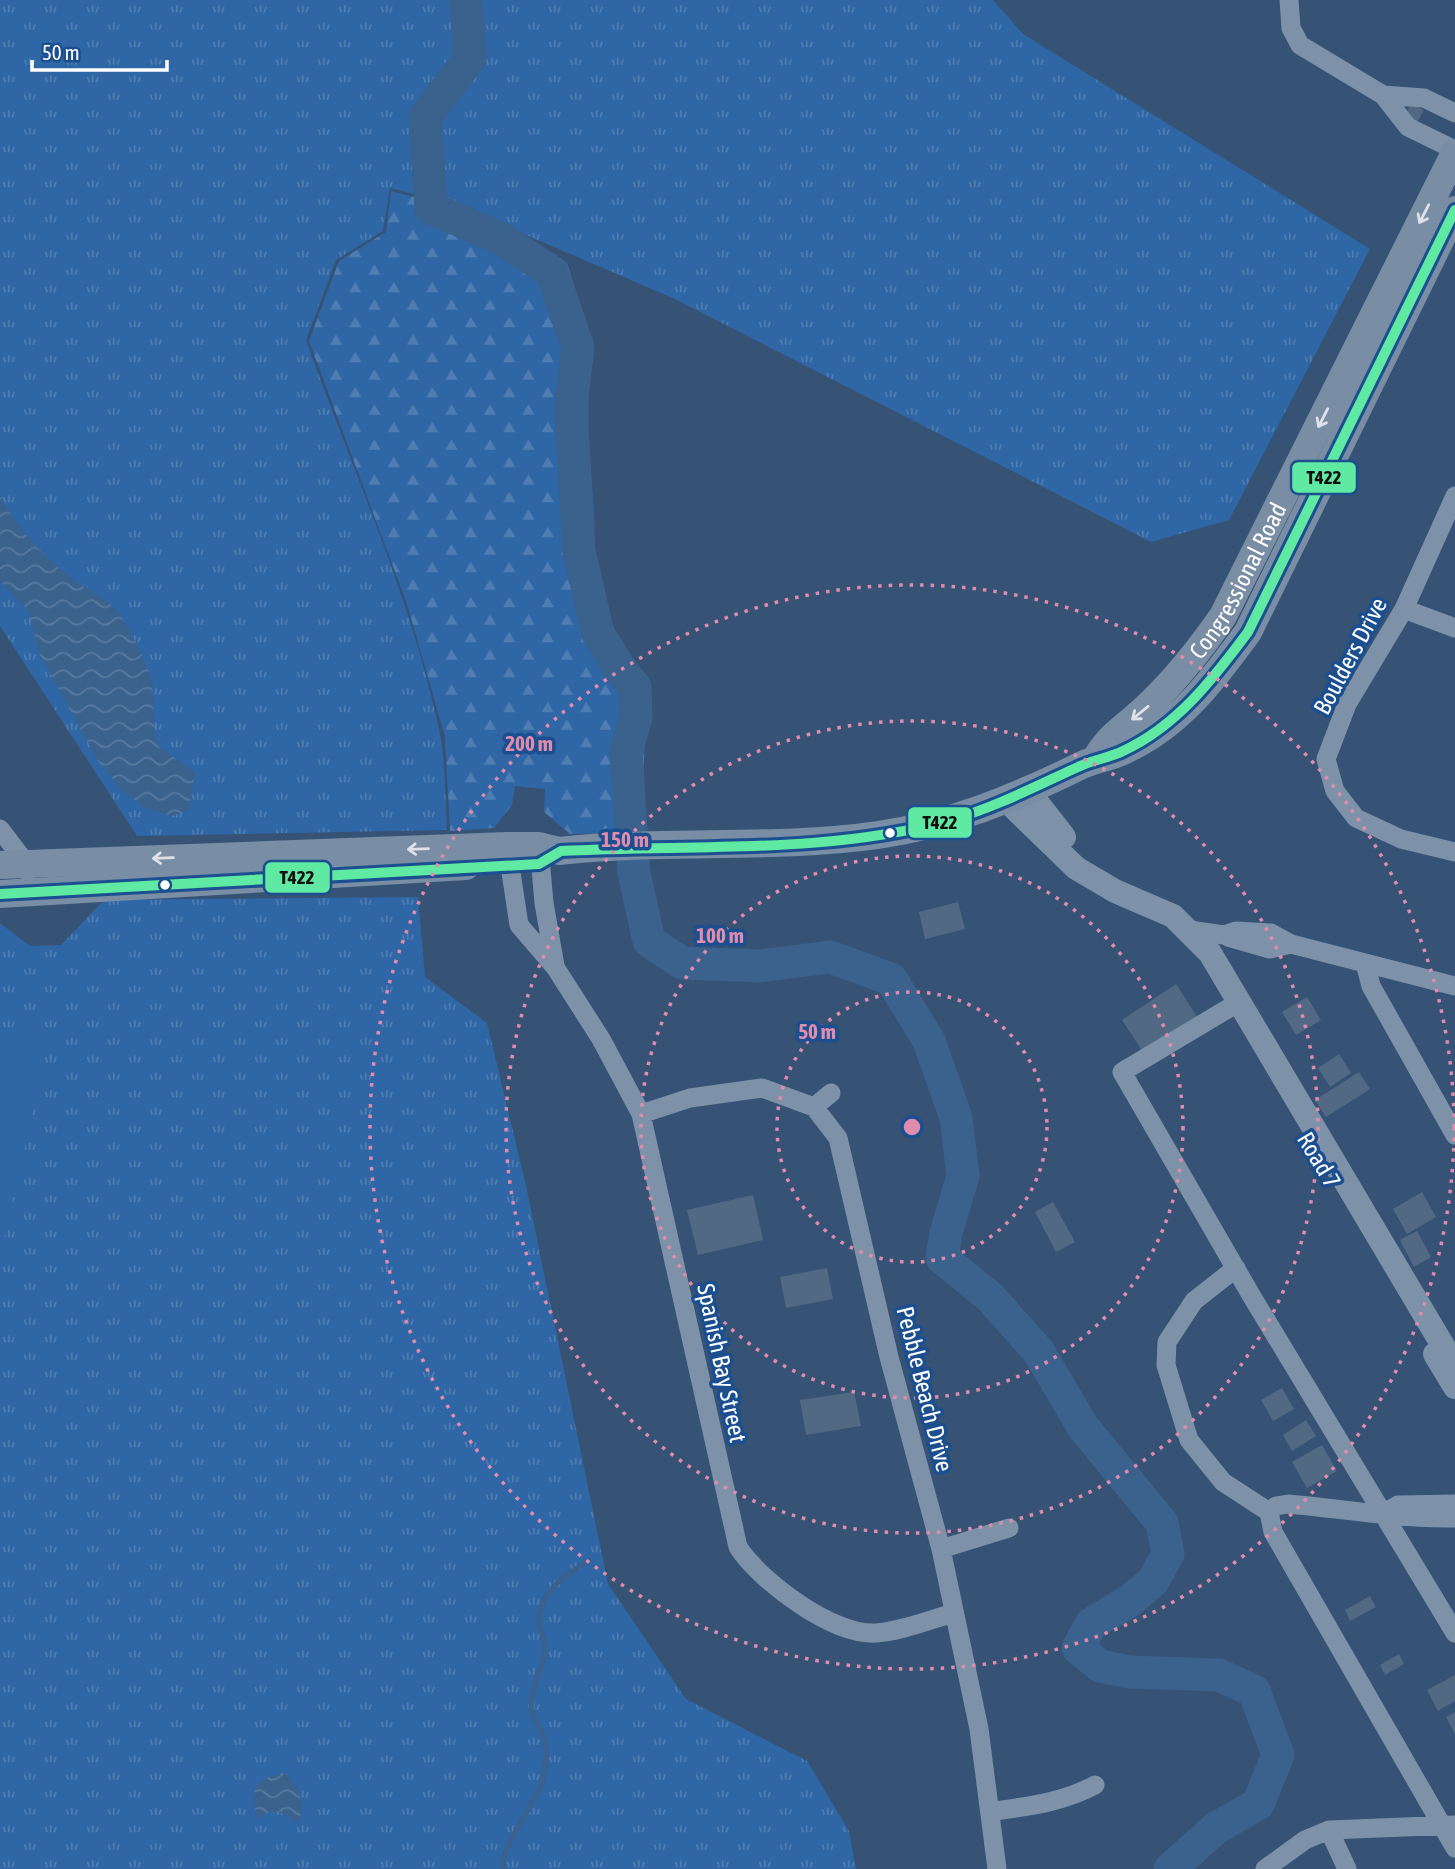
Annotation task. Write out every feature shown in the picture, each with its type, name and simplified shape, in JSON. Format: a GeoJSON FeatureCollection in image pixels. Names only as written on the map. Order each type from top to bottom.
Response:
{"type":"FeatureCollection","features":[{"type":"Feature","properties":{"kind":"main road","name":"Congressional Road"},"geometry":{"type":"LineString","coordinates":[[1097,757],[1109,737],[1148,707],[1203,645],[1223,617],[1455,151]]}},
{"type":"Feature","properties":{"kind":"main road","name":"Congressional Road"},"geometry":{"type":"LineString","coordinates":[[13,864],[232,856],[546,854],[592,849],[809,842],[878,835],[948,821],[1017,795],[1097,757],[1121,752],[1164,728],[1206,690],[1248,632],[1455,210]]}},
{"type":"Feature","properties":{"kind":"main road"},"geometry":{"type":"LineString","coordinates":[[1203,645],[1225,664]]}},
{"type":"Feature","properties":{"kind":"main road","name":"Congressional Road"},"geometry":{"type":"LineString","coordinates":[[0,894],[508,855]]}},
{"type":"Feature","properties":{"kind":"street"},"geometry":{"type":"LineString","coordinates":[[1289,0],[1291,28],[1300,45],[1383,94],[1408,127],[1455,151]]}},
{"type":"Feature","properties":{"kind":"street"},"geometry":{"type":"LineString","coordinates":[[1383,94],[1424,98],[1455,113]]}},
{"type":"Feature","properties":{"kind":"street","name":"Boulders Drive"},"geometry":{"type":"LineString","coordinates":[[1455,496],[1404,609],[1347,704],[1326,759],[1335,791],[1356,818],[1401,839],[1455,852]]}},
{"type":"Feature","properties":{"kind":"street"},"geometry":{"type":"LineString","coordinates":[[1404,609],[1455,628]]}},
{"type":"Feature","properties":{"kind":"street","name":"Road 7"},"geometry":{"type":"LineString","coordinates":[[1017,795],[1069,862],[1115,891],[1165,911],[1189,930],[1210,953],[1455,1366]]}},
{"type":"Feature","properties":{"kind":"street"},"geometry":{"type":"LineString","coordinates":[[0,829],[13,864],[30,893]]}},
{"type":"Feature","properties":{"kind":"street","name":"Spanish Bay Street"},"geometry":{"type":"LineString","coordinates":[[546,854],[555,967]]}},
{"type":"Feature","properties":{"kind":"street","name":"Spanish Bay Street"},"geometry":{"type":"LineString","coordinates":[[508,855],[519,925],[555,967],[601,1039],[641,1114],[738,1547],[751,1567],[776,1587],[848,1630],[875,1633],[954,1613]]}},
{"type":"Feature","properties":{"kind":"street"},"geometry":{"type":"LineString","coordinates":[[1189,930],[1224,935],[1236,931],[1271,933],[1291,944],[1455,986]]}},
{"type":"Feature","properties":{"kind":"street","name":"Road 7"},"geometry":{"type":"LineString","coordinates":[[1189,930],[1201,961],[1455,1387]]}},
{"type":"Feature","properties":{"kind":"street"},"geometry":{"type":"LineString","coordinates":[[1365,963],[1371,986],[1455,1135]]}},
{"type":"Feature","properties":{"kind":"street"},"geometry":{"type":"LineString","coordinates":[[1229,1008],[1122,1072],[1455,1633]]}},
{"type":"Feature","properties":{"kind":"street"},"geometry":{"type":"LineString","coordinates":[[641,1114],[690,1098],[762,1088],[814,1107],[831,1093]]}},
{"type":"Feature","properties":{"kind":"street","name":"Pebble Beach Drive"},"geometry":{"type":"LineString","coordinates":[[814,1107],[838,1138],[889,1357],[941,1549],[979,1729],[997,1869]]}},
{"type":"Feature","properties":{"kind":"street"},"geometry":{"type":"LineString","coordinates":[[1236,1268],[1194,1301],[1167,1342],[1166,1365],[1189,1440],[1223,1482],[1269,1512],[1273,1532],[1450,1825],[1455,1847]]}},
{"type":"Feature","properties":{"kind":"street"},"geometry":{"type":"LineString","coordinates":[[1269,1512],[1276,1506],[1288,1504],[1384,1513],[1400,1519],[1455,1518]]}},
{"type":"Feature","properties":{"kind":"street"},"geometry":{"type":"LineString","coordinates":[[1384,1513],[1398,1505],[1455,1504]]}},
{"type":"Feature","properties":{"kind":"street"},"geometry":{"type":"LineString","coordinates":[[941,1549],[1009,1528]]}},
{"type":"Feature","properties":{"kind":"street"},"geometry":{"type":"LineString","coordinates":[[990,1812],[1047,1804],[1073,1797],[1095,1785]]}},
{"type":"Feature","properties":{"kind":"street"},"geometry":{"type":"LineString","coordinates":[[1265,1869],[1305,1840],[1329,1830],[1450,1825]]}},
{"type":"Feature","properties":{"kind":"street"},"geometry":{"type":"LineString","coordinates":[[1329,1830],[1347,1869]]}},
{"type":"Feature","properties":{"kind":"green space"},"geometry":{"type":"Polygon","coordinates":[[[0,0],[993,0],[1023,34],[1370,249],[1229,520],[1151,542],[677,300],[459,206],[390,188],[383,231],[336,260],[306,340],[414,633],[440,734],[447,830],[137,836],[0,626],[0,0]]]}},
{"type":"Feature","properties":{"kind":"green space"},"geometry":{"type":"Polygon","coordinates":[[[391,191],[449,206],[553,253],[567,263],[590,335],[588,438],[595,566],[610,619],[628,658],[648,683],[640,832],[570,834],[544,812],[545,789],[515,786],[512,805],[494,828],[450,831],[445,737],[407,604],[309,341],[339,261],[386,232],[391,191]]]}},
{"type":"Feature","properties":{"kind":"green space"},"geometry":{"type":"Polygon","coordinates":[[[418,897],[425,977],[487,1023],[526,1186],[608,1584],[686,1699],[807,1761],[849,1831],[856,1869],[0,1869],[0,923],[30,946],[61,945],[104,900],[418,897]]]}},
{"type":"Feature","properties":{"kind":"green space"},"geometry":{"type":"Polygon","coordinates":[[[51,1029],[0,1257],[0,1045],[51,1029]]]}},
{"type":"Feature","properties":{"kind":"water"},"geometry":{"type":"Polygon","coordinates":[[[0,495],[21,529],[40,550],[69,577],[112,606],[127,625],[151,677],[158,747],[195,772],[189,810],[171,816],[144,807],[122,790],[98,761],[40,655],[28,610],[0,581],[0,495]]]}},
{"type":"Feature","properties":{"kind":"water"},"geometry":{"type":"Polygon","coordinates":[[[286,1774],[300,1797],[299,1823],[280,1812],[268,1812],[259,1819],[254,1801],[257,1787],[267,1778],[286,1774]]]}},
{"type":"Feature","properties":{"kind":"building"},"geometry":{"type":"Polygon","coordinates":[[[1411,103],[1424,110],[1417,123],[1404,117],[1411,103]]]}},
{"type":"Feature","properties":{"kind":"building"},"geometry":{"type":"Polygon","coordinates":[[[958,902],[965,929],[925,939],[919,912],[958,902]]]}},
{"type":"Feature","properties":{"kind":"building"},"geometry":{"type":"Polygon","coordinates":[[[1176,984],[1197,1017],[1143,1052],[1122,1020],[1176,984]]]}},
{"type":"Feature","properties":{"kind":"building"},"geometry":{"type":"Polygon","coordinates":[[[1307,997],[1321,1020],[1296,1035],[1282,1012],[1307,997]]]}},
{"type":"Feature","properties":{"kind":"building"},"geometry":{"type":"Polygon","coordinates":[[[1339,1054],[1351,1073],[1330,1087],[1318,1068],[1339,1054]]]}},
{"type":"Feature","properties":{"kind":"building"},"geometry":{"type":"Polygon","coordinates":[[[1359,1072],[1370,1089],[1326,1117],[1315,1100],[1359,1072]]]}},
{"type":"Feature","properties":{"kind":"building"},"geometry":{"type":"Polygon","coordinates":[[[1422,1192],[1436,1217],[1407,1234],[1393,1209],[1422,1192]]]}},
{"type":"Feature","properties":{"kind":"building"},"geometry":{"type":"Polygon","coordinates":[[[753,1195],[763,1240],[698,1255],[687,1210],[753,1195]]]}},
{"type":"Feature","properties":{"kind":"building"},"geometry":{"type":"Polygon","coordinates":[[[1053,1202],[1075,1242],[1056,1252],[1035,1212],[1053,1202]]]}},
{"type":"Feature","properties":{"kind":"building"},"geometry":{"type":"Polygon","coordinates":[[[1417,1231],[1431,1257],[1414,1267],[1400,1240],[1417,1231]]]}},
{"type":"Feature","properties":{"kind":"building"},"geometry":{"type":"Polygon","coordinates":[[[827,1268],[833,1299],[786,1308],[780,1277],[827,1268]]]}},
{"type":"Feature","properties":{"kind":"building"},"geometry":{"type":"Polygon","coordinates":[[[1282,1388],[1294,1409],[1273,1421],[1261,1400],[1282,1388]]]}},
{"type":"Feature","properties":{"kind":"building"},"geometry":{"type":"Polygon","coordinates":[[[854,1392],[861,1426],[806,1435],[800,1400],[854,1392]]]}},
{"type":"Feature","properties":{"kind":"building"},"geometry":{"type":"Polygon","coordinates":[[[1306,1420],[1316,1436],[1292,1451],[1283,1435],[1306,1420]]]}},
{"type":"Feature","properties":{"kind":"building"},"geometry":{"type":"Polygon","coordinates":[[[1322,1445],[1337,1471],[1307,1488],[1292,1462],[1322,1445]]]}},
{"type":"Feature","properties":{"kind":"building"},"geometry":{"type":"Polygon","coordinates":[[[1370,1596],[1376,1607],[1350,1621],[1345,1610],[1370,1596]]]}},
{"type":"Feature","properties":{"kind":"building"},"geometry":{"type":"Polygon","coordinates":[[[1399,1654],[1404,1664],[1385,1675],[1380,1665],[1399,1654]]]}},
{"type":"Feature","properties":{"kind":"building"},"geometry":{"type":"Polygon","coordinates":[[[1455,1675],[1455,1701],[1438,1711],[1427,1690],[1455,1675]]]}},
{"type":"Feature","properties":{"kind":"building"},"geometry":{"type":"Polygon","coordinates":[[[1455,1712],[1455,1734],[1446,1717],[1455,1712]]]}},
{"type":"Feature","properties":{"kind":"waterway"},"geometry":{"type":"LineString","coordinates":[[466,0],[470,58],[425,117],[431,208],[502,239],[552,272],[578,347],[571,405],[579,551],[598,633],[635,687],[636,717],[626,751],[634,873],[649,941],[682,963],[760,966],[830,957],[891,979],[929,1041],[956,1118],[963,1176],[946,1233],[942,1258],[990,1297],[1039,1352],[1083,1427],[1162,1523],[1168,1554],[1153,1581],[1131,1600],[1091,1624],[1078,1648],[1100,1666],[1129,1672],[1219,1675],[1254,1691],[1278,1755],[1258,1804],[1216,1828],[1170,1869]]}},
{"type":"Feature","properties":{"kind":"waterway"},"geometry":{"type":"LineString","coordinates":[[503,1869],[507,1848],[539,1789],[546,1766],[545,1743],[533,1717],[531,1702],[545,1650],[539,1623],[541,1608],[557,1583],[589,1560]]}},
{"type":"Feature","properties":{"kind":"transit line","name":"T422"},"geometry":{"type":"LineString","coordinates":[[0,894],[539,864],[561,851],[757,846],[855,839],[903,831],[968,815],[1083,765],[1123,751],[1160,728],[1193,700],[1248,632],[1455,210]]}}]}
